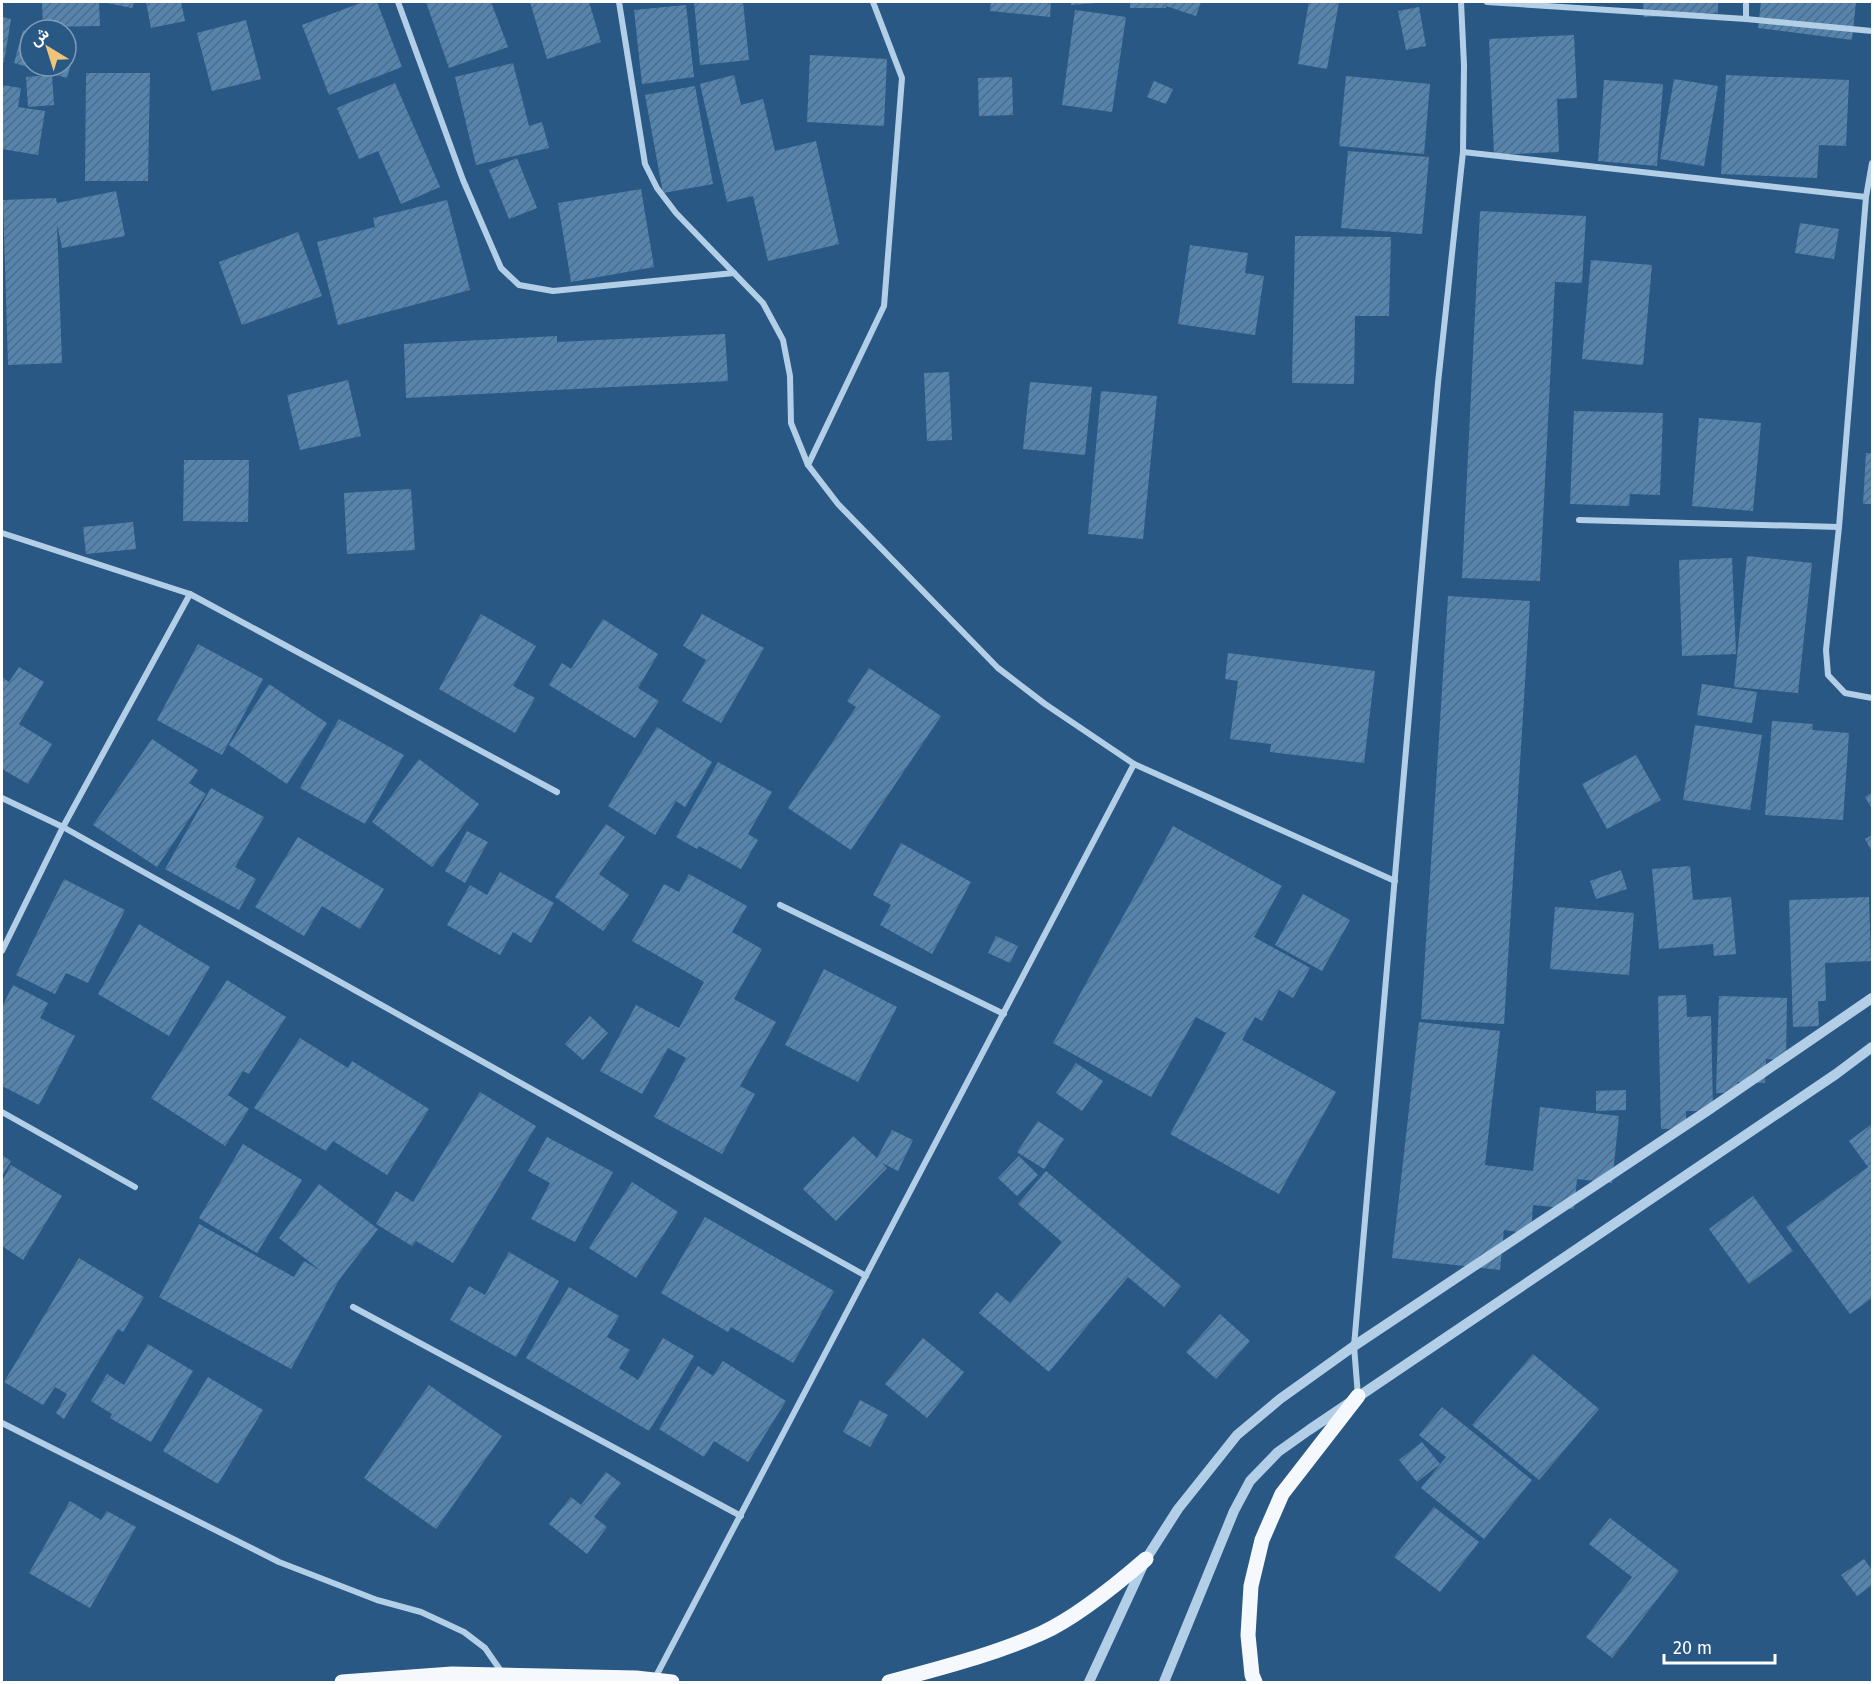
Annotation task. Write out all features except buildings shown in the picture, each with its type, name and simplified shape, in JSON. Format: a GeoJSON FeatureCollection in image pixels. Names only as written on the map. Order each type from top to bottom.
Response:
{"type":"FeatureCollection","features":[{"type":"Feature","properties":{"kind":"main road"},"geometry":{"type":"LineString","coordinates":[[1255,1683],[1252,1675],[1248,1635],[1251,1586],[1262,1540],[1282,1494],[1358,1396]]}},
{"type":"Feature","properties":{"kind":"main road"},"geometry":{"type":"LineString","coordinates":[[890,1683],[1003,1648],[1043,1632],[1085,1607],[1146,1559]]}},
{"type":"Feature","properties":{"kind":"main road"},"geometry":{"type":"LineString","coordinates":[[342,1683],[452,1674],[636,1678],[672,1683]]}},
{"type":"Feature","properties":{"kind":"street"},"geometry":{"type":"LineString","coordinates":[[398,2],[468,191],[501,268],[519,285],[553,291],[734,273]]}},
{"type":"Feature","properties":{"kind":"street"},"geometry":{"type":"LineString","coordinates":[[619,2],[645,164],[657,188],[676,213],[763,303],[783,340],[790,376],[791,423],[808,465],[838,504],[998,668],[1045,704],[1134,764],[1395,881]]}},
{"type":"Feature","properties":{"kind":"street"},"geometry":{"type":"LineString","coordinates":[[808,465],[884,306],[902,78],[873,2]]}},
{"type":"Feature","properties":{"kind":"street"},"geometry":{"type":"LineString","coordinates":[[1358,1396],[1354,1346],[1438,383],[1463,152],[1464,65],[1461,2]]}},
{"type":"Feature","properties":{"kind":"street"},"geometry":{"type":"LineString","coordinates":[[1487,2],[1746,19],[1872,31]]}},
{"type":"Feature","properties":{"kind":"street"},"geometry":{"type":"LineString","coordinates":[[1746,2],[1746,19]]}},
{"type":"Feature","properties":{"kind":"street"},"geometry":{"type":"LineString","coordinates":[[1463,152],[1866,197]]}},
{"type":"Feature","properties":{"kind":"street"},"geometry":{"type":"LineString","coordinates":[[1872,164],[1866,197],[1827,650],[1828,675],[1845,693],[1872,698]]}},
{"type":"Feature","properties":{"kind":"street"},"geometry":{"type":"LineString","coordinates":[[1579,520],[1839,527]]}},
{"type":"Feature","properties":{"kind":"street"},"geometry":{"type":"LineString","coordinates":[[2,533],[189,594],[557,792]]}},
{"type":"Feature","properties":{"kind":"street"},"geometry":{"type":"LineString","coordinates":[[2,951],[63,827],[189,594]]}},
{"type":"Feature","properties":{"kind":"street"},"geometry":{"type":"LineString","coordinates":[[654,1680],[1134,764]]}},
{"type":"Feature","properties":{"kind":"street"},"geometry":{"type":"LineString","coordinates":[[2,798],[63,827],[866,1276]]}},
{"type":"Feature","properties":{"kind":"street"},"geometry":{"type":"LineString","coordinates":[[780,905],[1004,1014]]}},
{"type":"Feature","properties":{"kind":"street"},"geometry":{"type":"LineString","coordinates":[[1089,1683],[1146,1559],[1178,1509],[1237,1435],[1280,1399],[1354,1346],[1872,998]]}},
{"type":"Feature","properties":{"kind":"street"},"geometry":{"type":"LineString","coordinates":[[1164,1683],[1234,1511],[1250,1482],[1278,1452],[1836,1074],[1872,1047]]}},
{"type":"Feature","properties":{"kind":"street"},"geometry":{"type":"LineString","coordinates":[[2,1112],[135,1187]]}},
{"type":"Feature","properties":{"kind":"street"},"geometry":{"type":"LineString","coordinates":[[353,1307],[741,1516]]}},
{"type":"Feature","properties":{"kind":"street"},"geometry":{"type":"LineString","coordinates":[[2,1423],[279,1562],[377,1600],[421,1612],[464,1632],[486,1648],[503,1675]]}}]}
